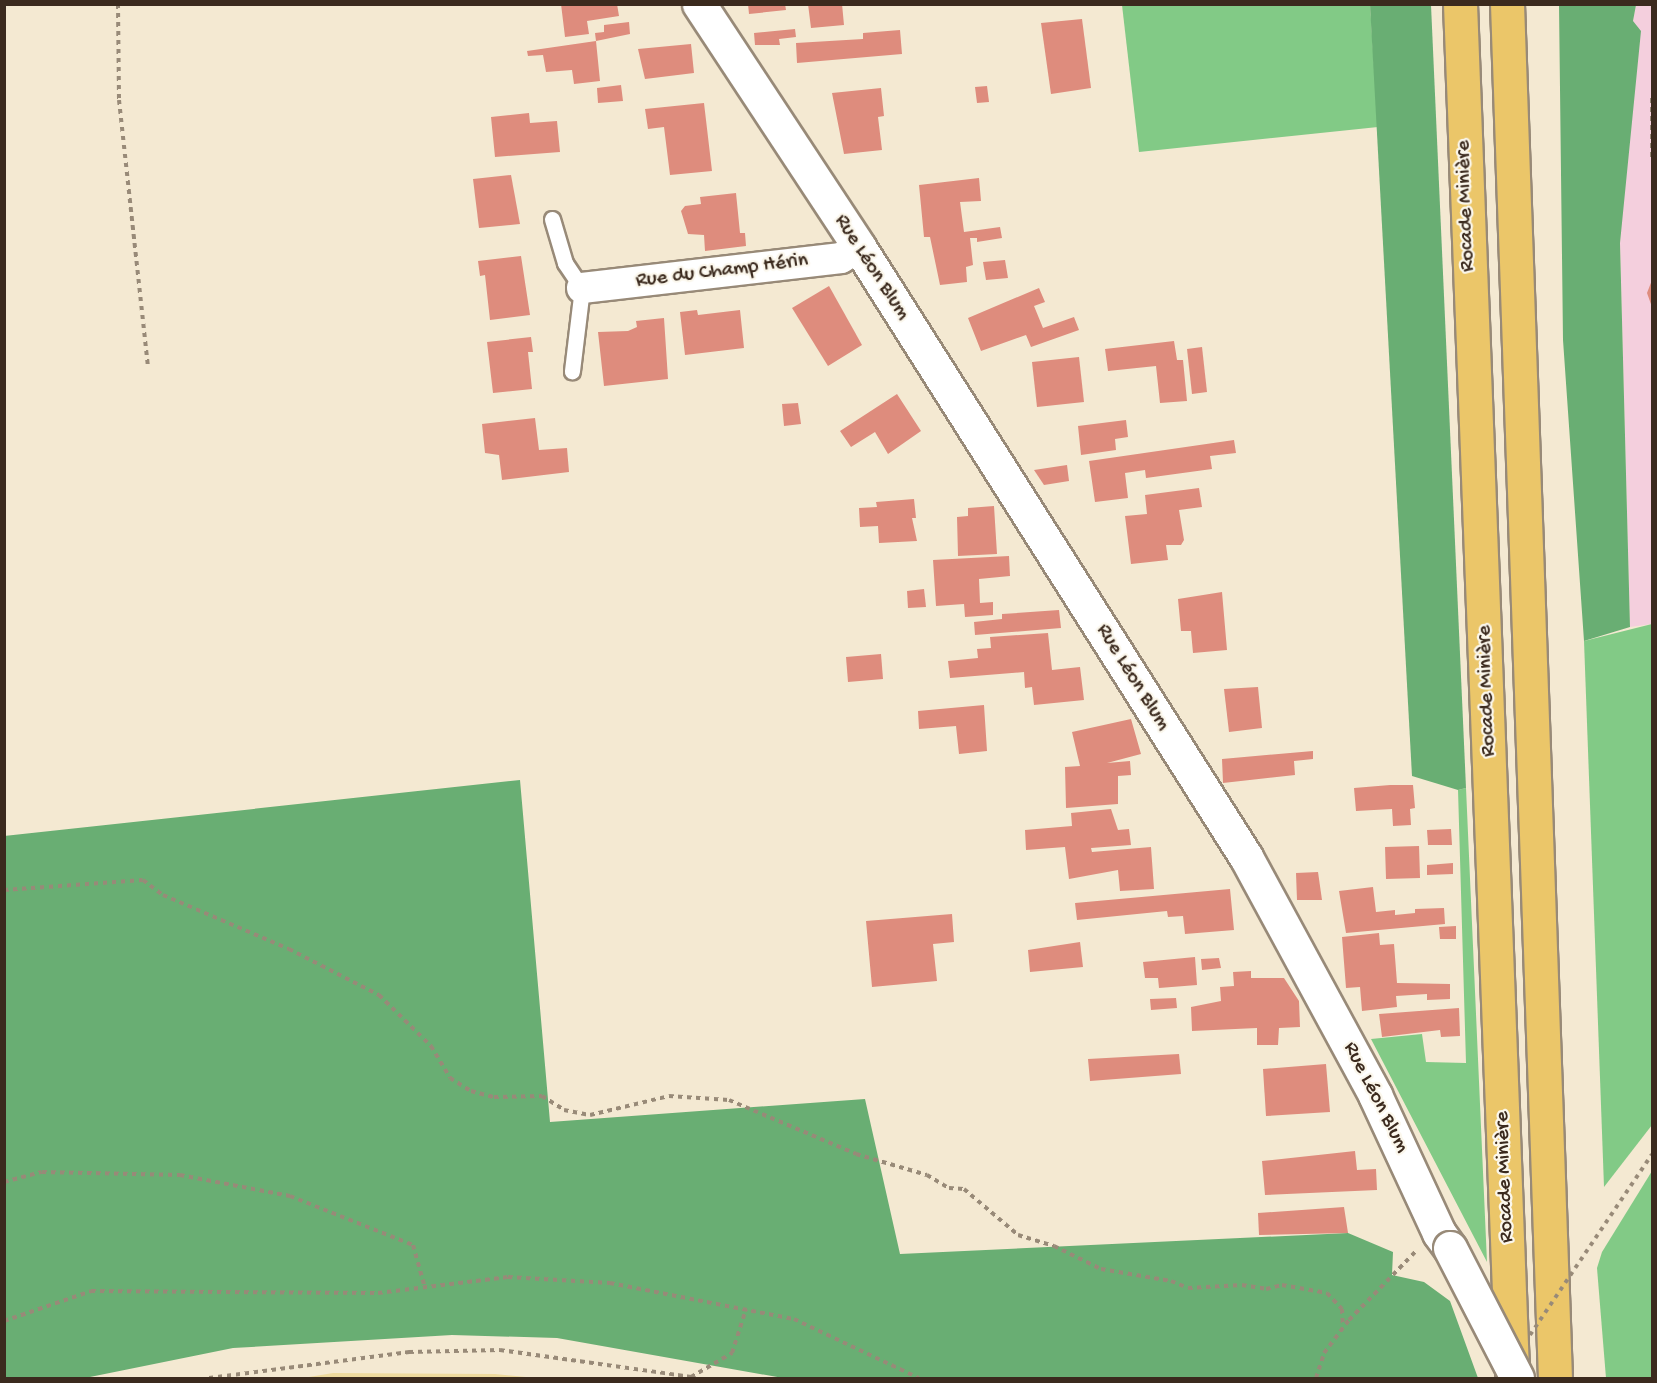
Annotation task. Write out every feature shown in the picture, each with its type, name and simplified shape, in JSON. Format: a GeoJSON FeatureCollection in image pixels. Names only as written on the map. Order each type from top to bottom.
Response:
{"type":"FeatureCollection","features":[{"type":"Feature","properties":{"kind":"highway","name":"Rocade Minière"},"geometry":{"type":"LineString","coordinates":[[1461,4],[1515,1378]]}},
{"type":"Feature","properties":{"kind":"highway","name":"Rocade Minière"},"geometry":{"type":"LineString","coordinates":[[1507,4],[1555,1378]]}},
{"type":"Feature","properties":{"kind":"highway"},"geometry":{"type":"LineString","coordinates":[[1510,103],[1527,80],[1527,4]]}},
{"type":"Feature","properties":{"kind":"street","name":"Rue Léon Blum"},"geometry":{"type":"LineString","coordinates":[[699,4],[859,248],[1246,857],[1375,1095],[1515,1378]]}},
{"type":"Feature","properties":{"kind":"street","name":"Rue du Champ Hérin"},"geometry":{"type":"LineString","coordinates":[[582,288],[842,258],[859,248]]}},
{"type":"Feature","properties":{"kind":"lane"},"geometry":{"type":"LineString","coordinates":[[552,219],[565,263],[582,288],[572,370]]}},
{"type":"Feature","properties":{"kind":"path"},"geometry":{"type":"LineString","coordinates":[[118,4],[119,100],[148,364]]}},
{"type":"Feature","properties":{"kind":"path"},"geometry":{"type":"LineString","coordinates":[[1652,98],[1653,161]]}},
{"type":"Feature","properties":{"kind":"path"},"geometry":{"type":"LineString","coordinates":[[4,890],[143,880],[163,895],[290,949],[379,995],[431,1046],[450,1078],[471,1091],[494,1096],[542,1096],[564,1110],[590,1115],[669,1096],[729,1100],[856,1154],[927,1175],[949,1188],[964,1189],[1018,1235],[1054,1246],[1101,1269],[1171,1281],[1188,1288],[1242,1285],[1266,1289],[1281,1285],[1327,1293],[1342,1309],[1343,1328]]}},
{"type":"Feature","properties":{"kind":"path"},"geometry":{"type":"LineString","coordinates":[[1524,1346],[1653,1154]]}},
{"type":"Feature","properties":{"kind":"path"},"geometry":{"type":"LineString","coordinates":[[4,1182],[42,1172],[180,1175],[290,1196],[412,1245],[424,1288]]}},
{"type":"Feature","properties":{"kind":"path"},"geometry":{"type":"LineString","coordinates":[[1316,1378],[1324,1353],[1343,1328],[1422,1245],[1445,1240]]}},
{"type":"Feature","properties":{"kind":"path"},"geometry":{"type":"LineString","coordinates":[[4,1321],[91,1291],[378,1293],[508,1277],[610,1283],[794,1319],[919,1378]]}},
{"type":"Feature","properties":{"kind":"path"},"geometry":{"type":"LineString","coordinates":[[209,1378],[409,1352],[500,1350],[691,1377],[732,1353],[746,1309]]}},
{"type":"Feature","properties":{"kind":"shaded area"},"geometry":{"type":"Polygon","coordinates":[[[1652,4],[1652,624],[1630,627],[1620,243],[1633,21],[1636,5],[1652,4]]]}},
{"type":"Feature","properties":{"kind":"green space"},"geometry":{"type":"Polygon","coordinates":[[[1122,5],[1370,5],[1378,127],[1139,152],[1122,5]]]}},
{"type":"Feature","properties":{"kind":"green space"},"geometry":{"type":"Polygon","coordinates":[[[1370,5],[1431,5],[1466,788],[1458,790],[1412,776],[1370,5]]]}},
{"type":"Feature","properties":{"kind":"green space"},"geometry":{"type":"Polygon","coordinates":[[[1559,5],[1636,5],[1633,21],[1641,31],[1620,243],[1630,627],[1584,641],[1563,340],[1559,5]]]}},
{"type":"Feature","properties":{"kind":"green space"},"geometry":{"type":"Polygon","coordinates":[[[1652,624],[1652,1125],[1604,1187],[1584,641],[1652,624]]]}},
{"type":"Feature","properties":{"kind":"green space"},"geometry":{"type":"Polygon","coordinates":[[[520,780],[550,1122],[865,1099],[900,1254],[1348,1233],[1393,1252],[1392,1275],[1424,1282],[1450,1301],[1478,1378],[783,1378],[557,1338],[452,1335],[233,1348],[85,1378],[5,1378],[4,836],[520,780]]]}},
{"type":"Feature","properties":{"kind":"green space"},"geometry":{"type":"Polygon","coordinates":[[[1466,788],[1487,1262],[1371,1039],[1422,1034],[1426,1062],[1466,1063],[1458,790],[1466,788]]]}},
{"type":"Feature","properties":{"kind":"green space"},"geometry":{"type":"Polygon","coordinates":[[[1652,1171],[1652,1378],[1606,1378],[1597,1268],[1602,1252],[1652,1171]]]}},
{"type":"Feature","properties":{"kind":"sand"},"geometry":{"type":"Polygon","coordinates":[[[333,1373],[495,1374],[536,1378],[303,1378],[333,1373]]]}},
{"type":"Feature","properties":{"kind":"building"},"geometry":{"type":"Polygon","coordinates":[[[561,4],[617,4],[619,16],[587,21],[589,34],[565,37],[561,4]]]}},
{"type":"Feature","properties":{"kind":"building"},"geometry":{"type":"Polygon","coordinates":[[[748,4],[785,4],[786,10],[749,14],[748,4]]]}},
{"type":"Feature","properties":{"kind":"building"},"geometry":{"type":"Polygon","coordinates":[[[808,4],[842,4],[844,25],[811,28],[808,4]]]}},
{"type":"Feature","properties":{"kind":"building"},"geometry":{"type":"Polygon","coordinates":[[[1082,19],[1091,88],[1051,94],[1041,23],[1082,19]]]}},
{"type":"Feature","properties":{"kind":"building"},"geometry":{"type":"Polygon","coordinates":[[[629,22],[630,34],[596,41],[595,33],[604,32],[604,25],[629,22]]]}},
{"type":"Feature","properties":{"kind":"building"},"geometry":{"type":"Polygon","coordinates":[[[795,29],[796,37],[779,39],[780,45],[755,45],[754,33],[795,29]]]}},
{"type":"Feature","properties":{"kind":"building"},"geometry":{"type":"Polygon","coordinates":[[[900,30],[902,54],[797,63],[796,43],[863,39],[863,33],[900,30]]]}},
{"type":"Feature","properties":{"kind":"building"},"geometry":{"type":"Polygon","coordinates":[[[596,41],[600,81],[574,84],[572,70],[546,72],[543,55],[528,56],[527,51],[596,41]]]}},
{"type":"Feature","properties":{"kind":"building"},"geometry":{"type":"Polygon","coordinates":[[[691,44],[694,73],[645,79],[638,49],[691,44]]]}},
{"type":"Feature","properties":{"kind":"building"},"geometry":{"type":"Polygon","coordinates":[[[621,85],[623,101],[598,103],[597,88],[621,85]]]}},
{"type":"Feature","properties":{"kind":"building"},"geometry":{"type":"Polygon","coordinates":[[[987,86],[989,102],[977,103],[975,87],[987,86]]]}},
{"type":"Feature","properties":{"kind":"building"},"geometry":{"type":"Polygon","coordinates":[[[881,88],[884,116],[878,117],[882,150],[844,154],[832,93],[881,88]]]}},
{"type":"Feature","properties":{"kind":"building"},"geometry":{"type":"Polygon","coordinates":[[[704,103],[712,171],[670,175],[664,127],[648,129],[645,109],[704,103]]]}},
{"type":"Feature","properties":{"kind":"building"},"geometry":{"type":"Polygon","coordinates":[[[529,113],[530,123],[557,121],[560,152],[495,157],[491,117],[529,113]]]}},
{"type":"Feature","properties":{"kind":"building"},"geometry":{"type":"Polygon","coordinates":[[[511,175],[520,224],[479,228],[473,179],[511,175]]]}},
{"type":"Feature","properties":{"kind":"building"},"geometry":{"type":"Polygon","coordinates":[[[979,178],[981,201],[960,202],[964,232],[1000,227],[1002,238],[977,242],[977,238],[970,238],[973,265],[966,267],[967,282],[940,285],[930,237],[924,237],[919,185],[979,178]]]}},
{"type":"Feature","properties":{"kind":"building"},"geometry":{"type":"Polygon","coordinates":[[[736,193],[740,233],[745,233],[746,246],[705,251],[704,235],[688,234],[681,211],[685,206],[701,204],[700,197],[736,193]]]}},
{"type":"Feature","properties":{"kind":"building"},"geometry":{"type":"Polygon","coordinates":[[[521,256],[530,315],[490,320],[485,275],[480,276],[478,261],[521,256]]]}},
{"type":"Feature","properties":{"kind":"building"},"geometry":{"type":"Polygon","coordinates":[[[1005,260],[1008,278],[986,280],[983,262],[1005,260]]]}},
{"type":"Feature","properties":{"kind":"building"},"geometry":{"type":"Polygon","coordinates":[[[1652,280],[1652,307],[1647,293],[1652,280]]]}},
{"type":"Feature","properties":{"kind":"building"},"geometry":{"type":"Polygon","coordinates":[[[829,286],[862,345],[828,366],[792,308],[829,286]]]}},
{"type":"Feature","properties":{"kind":"building"},"geometry":{"type":"Polygon","coordinates":[[[1039,288],[1045,302],[1034,306],[1043,328],[1074,317],[1079,330],[1031,347],[1026,335],[981,351],[968,318],[1039,288]]]}},
{"type":"Feature","properties":{"kind":"building"},"geometry":{"type":"Polygon","coordinates":[[[697,310],[698,315],[740,310],[744,348],[685,355],[680,312],[697,310]]]}},
{"type":"Feature","properties":{"kind":"building"},"geometry":{"type":"Polygon","coordinates":[[[664,318],[668,379],[604,386],[598,332],[628,331],[637,327],[636,321],[664,318]]]}},
{"type":"Feature","properties":{"kind":"building"},"geometry":{"type":"Polygon","coordinates":[[[531,337],[533,352],[528,352],[532,389],[493,393],[487,342],[531,337]]]}},
{"type":"Feature","properties":{"kind":"building"},"geometry":{"type":"Polygon","coordinates":[[[1174,341],[1177,360],[1183,360],[1187,401],[1160,403],[1156,366],[1108,371],[1105,349],[1174,341]]]}},
{"type":"Feature","properties":{"kind":"building"},"geometry":{"type":"Polygon","coordinates":[[[1202,347],[1207,392],[1192,394],[1187,349],[1202,347]]]}},
{"type":"Feature","properties":{"kind":"building"},"geometry":{"type":"Polygon","coordinates":[[[1079,357],[1084,402],[1037,407],[1032,362],[1079,357]]]}},
{"type":"Feature","properties":{"kind":"building"},"geometry":{"type":"Polygon","coordinates":[[[897,394],[921,431],[888,454],[875,432],[851,447],[840,431],[897,394]]]}},
{"type":"Feature","properties":{"kind":"building"},"geometry":{"type":"Polygon","coordinates":[[[798,403],[801,424],[784,426],[782,404],[798,403]]]}},
{"type":"Feature","properties":{"kind":"building"},"geometry":{"type":"Polygon","coordinates":[[[535,418],[539,450],[567,448],[569,472],[502,480],[499,455],[485,453],[482,424],[535,418]]]}},
{"type":"Feature","properties":{"kind":"building"},"geometry":{"type":"Polygon","coordinates":[[[1126,420],[1128,437],[1115,439],[1116,450],[1081,455],[1078,426],[1126,420]]]}},
{"type":"Feature","properties":{"kind":"building"},"geometry":{"type":"Polygon","coordinates":[[[1234,440],[1236,453],[1210,456],[1212,469],[1146,478],[1145,470],[1125,473],[1128,498],[1095,502],[1089,461],[1234,440]]]}},
{"type":"Feature","properties":{"kind":"building"},"geometry":{"type":"Polygon","coordinates":[[[1067,465],[1069,481],[1044,485],[1034,470],[1067,465]]]}},
{"type":"Feature","properties":{"kind":"building"},"geometry":{"type":"Polygon","coordinates":[[[1199,488],[1202,507],[1179,510],[1184,540],[1181,545],[1166,545],[1168,560],[1131,564],[1125,516],[1147,514],[1145,495],[1199,488]]]}},
{"type":"Feature","properties":{"kind":"building"},"geometry":{"type":"Polygon","coordinates":[[[914,499],[916,518],[912,518],[917,541],[879,543],[878,526],[860,527],[859,508],[877,507],[876,502],[914,499]]]}},
{"type":"Feature","properties":{"kind":"building"},"geometry":{"type":"Polygon","coordinates":[[[994,506],[997,554],[958,556],[957,517],[968,516],[968,508],[994,506]]]}},
{"type":"Feature","properties":{"kind":"building"},"geometry":{"type":"Polygon","coordinates":[[[1009,556],[1010,576],[979,579],[980,603],[993,602],[993,615],[965,617],[964,604],[936,606],[933,560],[1009,556]]]}},
{"type":"Feature","properties":{"kind":"building"},"geometry":{"type":"Polygon","coordinates":[[[924,589],[926,607],[908,608],[907,591],[924,589]]]}},
{"type":"Feature","properties":{"kind":"building"},"geometry":{"type":"Polygon","coordinates":[[[1222,592],[1227,650],[1193,653],[1191,631],[1181,631],[1178,599],[1222,592]]]}},
{"type":"Feature","properties":{"kind":"building"},"geometry":{"type":"Polygon","coordinates":[[[1059,610],[1061,628],[975,635],[974,622],[1002,619],[1002,614],[1059,610]]]}},
{"type":"Feature","properties":{"kind":"building"},"geometry":{"type":"Polygon","coordinates":[[[1048,633],[1052,670],[1080,667],[1084,700],[1034,705],[1032,687],[1025,688],[1024,672],[950,678],[948,661],[978,658],[977,649],[991,648],[990,637],[1048,633]]]}},
{"type":"Feature","properties":{"kind":"building"},"geometry":{"type":"Polygon","coordinates":[[[881,654],[883,679],[848,682],[846,657],[881,654]]]}},
{"type":"Feature","properties":{"kind":"building"},"geometry":{"type":"Polygon","coordinates":[[[1258,687],[1262,728],[1229,732],[1224,689],[1258,687]]]}},
{"type":"Feature","properties":{"kind":"building"},"geometry":{"type":"Polygon","coordinates":[[[984,705],[987,751],[959,754],[956,726],[919,729],[918,711],[984,705]]]}},
{"type":"Feature","properties":{"kind":"building"},"geometry":{"type":"Polygon","coordinates":[[[1131,719],[1141,754],[1107,763],[1130,761],[1131,775],[1118,776],[1118,804],[1066,808],[1065,767],[1080,766],[1072,732],[1131,719]]]}},
{"type":"Feature","properties":{"kind":"building"},"geometry":{"type":"Polygon","coordinates":[[[1313,751],[1313,759],[1294,761],[1295,775],[1223,783],[1222,759],[1313,751]]]}},
{"type":"Feature","properties":{"kind":"building"},"geometry":{"type":"Polygon","coordinates":[[[1413,785],[1415,808],[1410,809],[1411,825],[1393,826],[1392,809],[1356,811],[1354,788],[1413,785]]]}},
{"type":"Feature","properties":{"kind":"building"},"geometry":{"type":"Polygon","coordinates":[[[1111,809],[1118,830],[1129,829],[1131,845],[1091,848],[1092,852],[1151,847],[1154,889],[1120,891],[1118,870],[1069,879],[1065,847],[1026,850],[1025,830],[1072,826],[1071,813],[1111,809]]]}},
{"type":"Feature","properties":{"kind":"building"},"geometry":{"type":"Polygon","coordinates":[[[1451,829],[1452,845],[1428,845],[1427,830],[1451,829]]]}},
{"type":"Feature","properties":{"kind":"building"},"geometry":{"type":"Polygon","coordinates":[[[1419,846],[1420,878],[1386,879],[1385,847],[1419,846]]]}},
{"type":"Feature","properties":{"kind":"building"},"geometry":{"type":"Polygon","coordinates":[[[1453,863],[1453,874],[1427,875],[1427,865],[1453,863]]]}},
{"type":"Feature","properties":{"kind":"building"},"geometry":{"type":"Polygon","coordinates":[[[1318,872],[1322,900],[1297,900],[1296,873],[1318,872]]]}},
{"type":"Feature","properties":{"kind":"building"},"geometry":{"type":"Polygon","coordinates":[[[1373,887],[1376,912],[1395,910],[1395,915],[1415,913],[1415,909],[1444,908],[1445,924],[1346,933],[1339,891],[1373,887]]]}},
{"type":"Feature","properties":{"kind":"building"},"geometry":{"type":"Polygon","coordinates":[[[1230,889],[1234,930],[1185,934],[1183,916],[1168,917],[1167,911],[1077,920],[1075,903],[1230,889]]]}},
{"type":"Feature","properties":{"kind":"building"},"geometry":{"type":"Polygon","coordinates":[[[952,914],[954,942],[933,944],[937,981],[872,987],[866,921],[952,914]]]}},
{"type":"Feature","properties":{"kind":"building"},"geometry":{"type":"Polygon","coordinates":[[[1456,926],[1456,939],[1440,939],[1439,927],[1456,926]]]}},
{"type":"Feature","properties":{"kind":"building"},"geometry":{"type":"Polygon","coordinates":[[[1379,933],[1380,945],[1394,944],[1397,983],[1450,984],[1450,999],[1427,1000],[1427,994],[1396,996],[1397,1007],[1362,1011],[1360,987],[1346,988],[1342,937],[1379,933]]]}},
{"type":"Feature","properties":{"kind":"building"},"geometry":{"type":"Polygon","coordinates":[[[1080,942],[1083,967],[1030,972],[1028,950],[1080,942]]]}},
{"type":"Feature","properties":{"kind":"building"},"geometry":{"type":"Polygon","coordinates":[[[1195,957],[1197,985],[1159,988],[1158,978],[1145,978],[1143,962],[1195,957]]]}},
{"type":"Feature","properties":{"kind":"building"},"geometry":{"type":"Polygon","coordinates":[[[1219,958],[1221,968],[1202,970],[1201,959],[1219,958]]]}},
{"type":"Feature","properties":{"kind":"building"},"geometry":{"type":"Polygon","coordinates":[[[1251,971],[1251,978],[1284,978],[1299,1001],[1300,1027],[1279,1028],[1278,1045],[1257,1045],[1257,1028],[1192,1031],[1191,1007],[1221,1001],[1220,987],[1234,986],[1233,972],[1251,971]]]}},
{"type":"Feature","properties":{"kind":"building"},"geometry":{"type":"Polygon","coordinates":[[[1176,998],[1177,1008],[1151,1010],[1150,999],[1176,998]]]}},
{"type":"Feature","properties":{"kind":"building"},"geometry":{"type":"Polygon","coordinates":[[[1459,1008],[1460,1036],[1441,1037],[1440,1030],[1382,1037],[1379,1014],[1459,1008]]]}},
{"type":"Feature","properties":{"kind":"building"},"geometry":{"type":"Polygon","coordinates":[[[1179,1054],[1181,1074],[1090,1081],[1088,1059],[1179,1054]]]}},
{"type":"Feature","properties":{"kind":"building"},"geometry":{"type":"Polygon","coordinates":[[[1326,1064],[1330,1112],[1266,1116],[1263,1069],[1326,1064]]]}},
{"type":"Feature","properties":{"kind":"building"},"geometry":{"type":"Polygon","coordinates":[[[1355,1151],[1357,1170],[1376,1169],[1377,1190],[1265,1195],[1262,1161],[1355,1151]]]}},
{"type":"Feature","properties":{"kind":"building"},"geometry":{"type":"Polygon","coordinates":[[[1344,1207],[1348,1233],[1259,1235],[1258,1213],[1344,1207]]]}}]}
